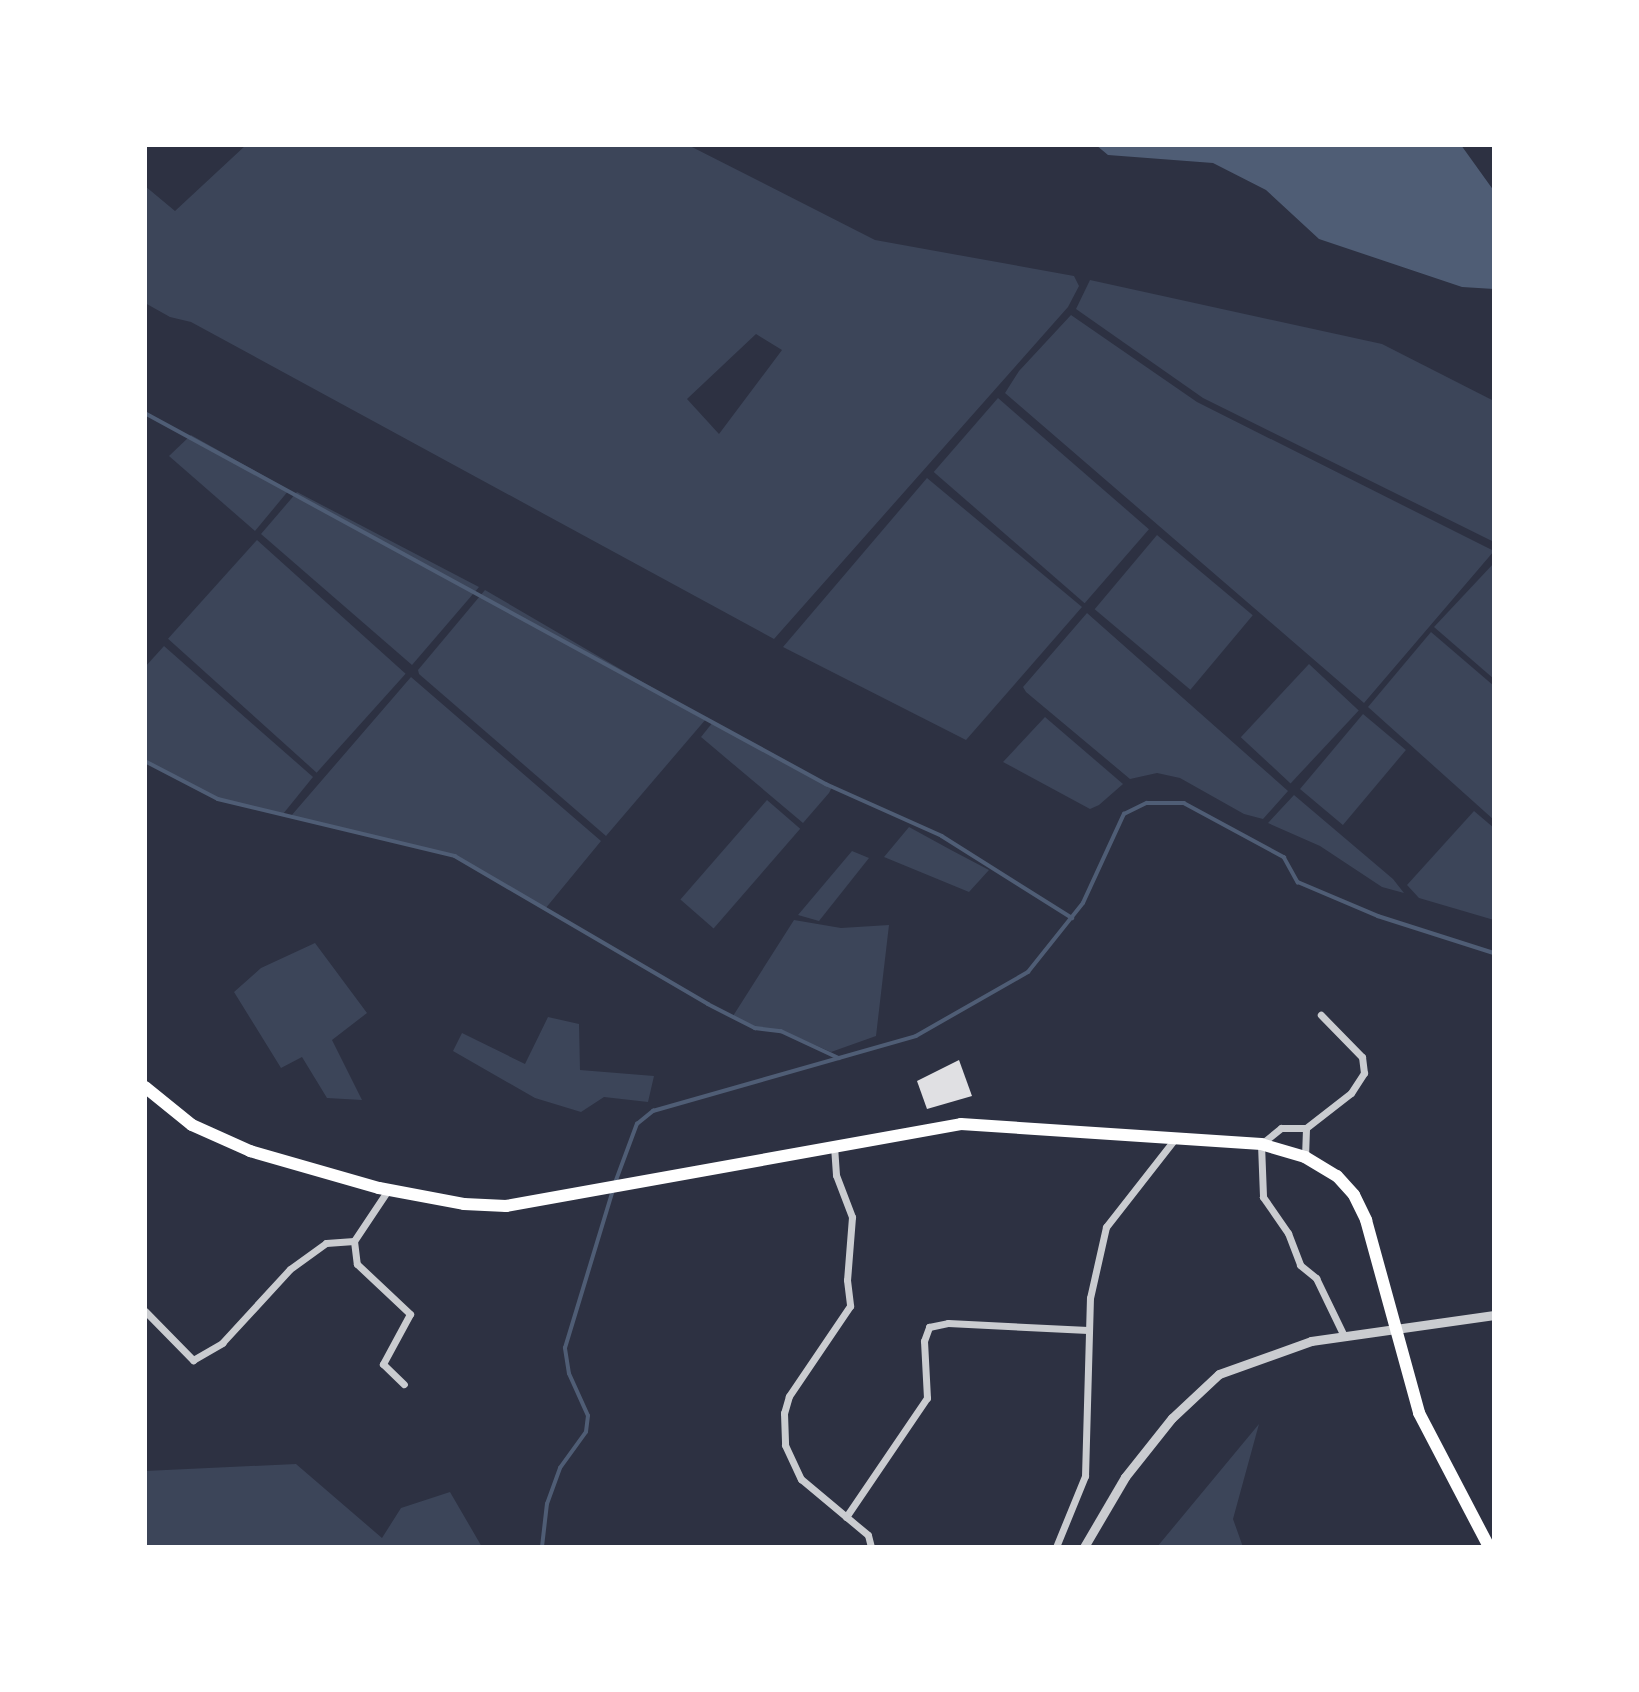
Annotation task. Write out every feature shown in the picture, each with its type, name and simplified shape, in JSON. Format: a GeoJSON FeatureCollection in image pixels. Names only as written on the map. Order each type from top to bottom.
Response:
{"type":"FeatureCollection","features":[{"type":"Feature","properties":{"kind":"main road"},"geometry":{"type":"LineString","coordinates":[[145,1087],[192,1125],[218,1139],[388,1190],[464,1205],[506,1206],[961,1124],[1261,1144],[1305,1157],[1337,1176],[1354,1195],[1366,1220],[1393,1331],[1419,1413],[1489,1547]]}},
{"type":"Feature","properties":{"kind":"street"},"geometry":{"type":"LineString","coordinates":[[1321,1015],[1362,1057],[1364,1073],[1350,1093],[1306,1128],[1281,1128],[1261,1144],[1263,1196],[1288,1233],[1300,1265],[1316,1278],[1344,1335]]}},
{"type":"Feature","properties":{"kind":"street"},"geometry":{"type":"LineString","coordinates":[[1305,1157],[1306,1128]]}},
{"type":"Feature","properties":{"kind":"street"},"geometry":{"type":"LineString","coordinates":[[1056,1547],[1084,1476],[1087,1330],[1095,1264],[1106,1227],[1174,1140]]}},
{"type":"Feature","properties":{"kind":"street"},"geometry":{"type":"LineString","coordinates":[[834,1145],[836,1175],[852,1217],[847,1280],[850,1306],[789,1396],[784,1413],[785,1445],[801,1479],[868,1535],[871,1547]]}},
{"type":"Feature","properties":{"kind":"street"},"geometry":{"type":"LineString","coordinates":[[388,1190],[354,1241],[357,1264],[410,1314],[383,1364],[404,1384]]}},
{"type":"Feature","properties":{"kind":"street"},"geometry":{"type":"LineString","coordinates":[[145,1311],[193,1360],[222,1343],[290,1269],[326,1242],[354,1241]]}},
{"type":"Feature","properties":{"kind":"street"},"geometry":{"type":"LineString","coordinates":[[1084,1547],[1125,1477],[1172,1418],[1219,1374],[1261,1356],[1344,1335],[1393,1331],[1494,1315]]}},
{"type":"Feature","properties":{"kind":"street"},"geometry":{"type":"LineString","coordinates":[[846,1517],[927,1398],[924,1341],[929,1327],[948,1323],[1087,1330]]}},
{"type":"Feature","properties":{"kind":"shaded area"},"geometry":{"type":"Polygon","coordinates":[[[246,145],[688,145],[875,240],[1074,276],[1079,286],[1068,307],[774,639],[191,322],[170,317],[145,303],[145,186],[175,211],[246,145]],[[756,334],[687,399],[719,434],[782,350],[756,334]]]}},
{"type":"Feature","properties":{"kind":"shaded area"},"geometry":{"type":"Polygon","coordinates":[[[1096,145],[1461,145],[1494,191],[1494,289],[1462,287],[1319,239],[1266,190],[1213,163],[1108,155],[1096,145]]]}},
{"type":"Feature","properties":{"kind":"shaded area"},"geometry":{"type":"Polygon","coordinates":[[[1090,280],[1382,344],[1494,401],[1494,542],[1203,398],[1076,309],[1090,280]]]}},
{"type":"Feature","properties":{"kind":"shaded area"},"geometry":{"type":"Polygon","coordinates":[[[1071,315],[1197,402],[1494,551],[1364,703],[1005,393],[1019,371],[1071,315]]]}},
{"type":"Feature","properties":{"kind":"shaded area"},"geometry":{"type":"Polygon","coordinates":[[[998,398],[1149,529],[1085,603],[934,472],[998,398]]]}},
{"type":"Feature","properties":{"kind":"shaded area"},"geometry":{"type":"Polygon","coordinates":[[[191,435],[289,490],[255,531],[169,456],[191,435]]]}},
{"type":"Feature","properties":{"kind":"shaded area"},"geometry":{"type":"Polygon","coordinates":[[[927,478],[1082,607],[966,740],[783,647],[927,478]]]}},
{"type":"Feature","properties":{"kind":"shaded area"},"geometry":{"type":"Polygon","coordinates":[[[297,492],[479,587],[412,665],[261,534],[297,492]]]}},
{"type":"Feature","properties":{"kind":"shaded area"},"geometry":{"type":"Polygon","coordinates":[[[1157,535],[1253,615],[1190,690],[1095,609],[1157,535]]]}},
{"type":"Feature","properties":{"kind":"shaded area"},"geometry":{"type":"Polygon","coordinates":[[[257,540],[406,674],[317,773],[168,639],[257,540]]]}},
{"type":"Feature","properties":{"kind":"shaded area"},"geometry":{"type":"Polygon","coordinates":[[[1494,563],[1494,679],[1434,627],[1494,563]]]}},
{"type":"Feature","properties":{"kind":"shaded area"},"geometry":{"type":"Polygon","coordinates":[[[485,590],[706,719],[606,836],[419,674],[418,670],[485,590]]]}},
{"type":"Feature","properties":{"kind":"shaded area"},"geometry":{"type":"Polygon","coordinates":[[[1087,613],[1288,791],[1263,819],[1244,814],[1180,778],[1157,773],[1130,779],[1026,692],[1023,687],[1087,613]]]}},
{"type":"Feature","properties":{"kind":"shaded area"},"geometry":{"type":"Polygon","coordinates":[[[1431,632],[1494,686],[1494,820],[1368,707],[1431,632]]]}},
{"type":"Feature","properties":{"kind":"shaded area"},"geometry":{"type":"Polygon","coordinates":[[[164,646],[313,777],[283,814],[218,798],[145,760],[145,667],[164,646]]]}},
{"type":"Feature","properties":{"kind":"shaded area"},"geometry":{"type":"Polygon","coordinates":[[[1309,664],[1359,710],[1291,784],[1241,737],[1309,664]]]}},
{"type":"Feature","properties":{"kind":"shaded area"},"geometry":{"type":"Polygon","coordinates":[[[411,677],[601,841],[545,909],[454,855],[291,816],[411,677]]]}},
{"type":"Feature","properties":{"kind":"shaded area"},"geometry":{"type":"Polygon","coordinates":[[[1363,714],[1406,750],[1343,825],[1300,789],[1363,714]]]}},
{"type":"Feature","properties":{"kind":"shaded area"},"geometry":{"type":"Polygon","coordinates":[[[1045,717],[1123,784],[1099,805],[1090,809],[1003,762],[1045,717]]]}},
{"type":"Feature","properties":{"kind":"shaded area"},"geometry":{"type":"Polygon","coordinates":[[[713,722],[832,787],[829,793],[803,823],[701,737],[713,722]]]}},
{"type":"Feature","properties":{"kind":"shaded area"},"geometry":{"type":"Polygon","coordinates":[[[1294,795],[1393,879],[1404,893],[1382,887],[1320,846],[1268,823],[1294,795]]]}},
{"type":"Feature","properties":{"kind":"shaded area"},"geometry":{"type":"Polygon","coordinates":[[[767,800],[800,829],[714,928],[680,900],[767,800]]]}},
{"type":"Feature","properties":{"kind":"shaded area"},"geometry":{"type":"Polygon","coordinates":[[[1474,811],[1494,828],[1494,920],[1419,898],[1407,885],[1474,811]]]}},
{"type":"Feature","properties":{"kind":"shaded area"},"geometry":{"type":"Polygon","coordinates":[[[909,827],[989,870],[969,892],[884,857],[909,827]]]}},
{"type":"Feature","properties":{"kind":"shaded area"},"geometry":{"type":"Polygon","coordinates":[[[852,851],[869,858],[819,921],[798,915],[852,851]]]}},
{"type":"Feature","properties":{"kind":"shaded area"},"geometry":{"type":"Polygon","coordinates":[[[794,920],[841,928],[889,925],[876,1036],[831,1052],[781,1030],[755,1028],[733,1016],[794,920]]]}},
{"type":"Feature","properties":{"kind":"shaded area"},"geometry":{"type":"Polygon","coordinates":[[[315,943],[367,1013],[332,1040],[362,1100],[327,1098],[302,1057],[281,1068],[234,992],[261,968],[315,943]]]}},
{"type":"Feature","properties":{"kind":"shaded area"},"geometry":{"type":"Polygon","coordinates":[[[548,1017],[579,1024],[580,1070],[654,1076],[648,1102],[604,1097],[581,1112],[535,1098],[453,1051],[462,1033],[525,1064],[548,1017]]]}},
{"type":"Feature","properties":{"kind":"shaded area"},"geometry":{"type":"Polygon","coordinates":[[[1259,1424],[1233,1519],[1243,1547],[1157,1547],[1259,1424]]]}},
{"type":"Feature","properties":{"kind":"shaded area"},"geometry":{"type":"Polygon","coordinates":[[[296,1464],[382,1538],[401,1508],[450,1492],[482,1547],[145,1547],[145,1471],[296,1464]]]}},
{"type":"Feature","properties":{"kind":"building"},"geometry":{"type":"Polygon","coordinates":[[[959,1060],[972,1096],[927,1109],[917,1081],[959,1060]]]}},
{"type":"Feature","properties":{"kind":"waterway"},"geometry":{"type":"LineString","coordinates":[[145,413],[826,784],[942,836],[1072,918]]}},
{"type":"Feature","properties":{"kind":"waterway"},"geometry":{"type":"LineString","coordinates":[[145,761],[218,799],[455,856],[708,1004],[755,1028],[781,1031],[839,1058]]}},
{"type":"Feature","properties":{"kind":"waterway"},"geometry":{"type":"LineString","coordinates":[[615,1183],[637,1124],[653,1111],[916,1036],[1028,972],[1083,903],[1124,814],[1147,803],[1184,803],[1284,857],[1298,882],[1378,916],[1494,953]]}},
{"type":"Feature","properties":{"kind":"waterway"},"geometry":{"type":"LineString","coordinates":[[542,1547],[547,1504],[560,1468],[586,1432],[588,1416],[569,1374],[565,1348],[613,1190]]}}]}
